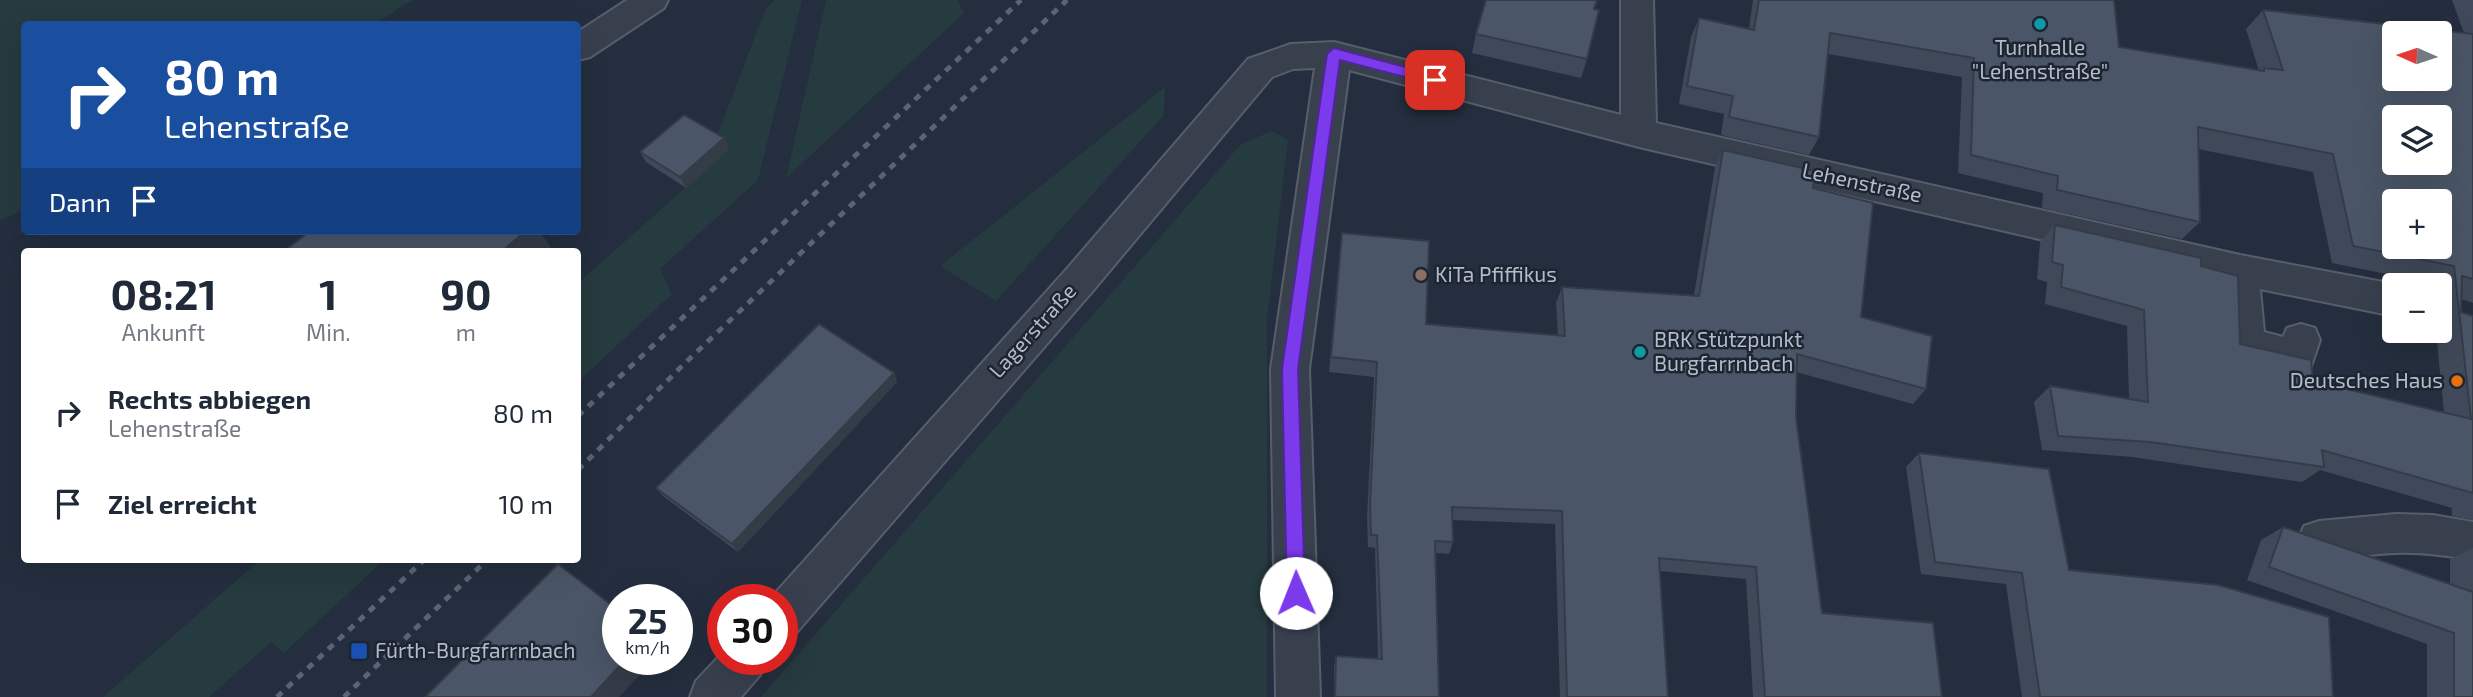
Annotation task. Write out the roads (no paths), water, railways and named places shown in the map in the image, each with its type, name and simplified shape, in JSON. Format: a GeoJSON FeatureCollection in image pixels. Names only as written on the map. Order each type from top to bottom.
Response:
{"type":"FeatureCollection","features":[{"type":"Feature","properties":{"kind":"street"},"geometry":{"type":"LineString","coordinates":[[581,46],[652,0]]}},
{"type":"Feature","properties":{"kind":"street"},"geometry":{"type":"LineString","coordinates":[[1637,0],[1639,133]]}},
{"type":"Feature","properties":{"kind":"street"},"geometry":{"type":"LineString","coordinates":[[1298,697],[1290,369],[1334,54]]}},
{"type":"Feature","properties":{"kind":"street","name":"Lehenstraße"},"geometry":{"type":"LineString","coordinates":[[1291,57],[1334,54],[1639,133],[2240,270],[2382,297]]}},
{"type":"Feature","properties":{"kind":"street","name":"Lagerstraße"},"geometry":{"type":"LineString","coordinates":[[798,599],[1078,282],[1260,68],[1291,57]]}},
{"type":"Feature","properties":{"kind":"street"},"geometry":{"type":"LineString","coordinates":[[2240,270],[2246,343],[2296,357],[2301,340]]}},
{"type":"Feature","properties":{"kind":"street"},"geometry":{"type":"LineString","coordinates":[[2319,540],[2389,531],[2449,536],[2473,541]]}},
{"type":"Feature","properties":{"kind":"street"},"geometry":{"type":"LineString","coordinates":[[712,697],[732,675]]}},
{"type":"Feature","properties":{"kind":"railway"},"geometry":{"type":"LineString","coordinates":[[581,413],[1021,0]]}},
{"type":"Feature","properties":{"kind":"railway"},"geometry":{"type":"LineString","coordinates":[[581,467],[683,365],[1067,0]]}},
{"type":"Feature","properties":{"kind":"railway"},"geometry":{"type":"LineString","coordinates":[[277,697],[421,563]]}},
{"type":"Feature","properties":{"kind":"railway"},"geometry":{"type":"LineString","coordinates":[[344,697],[484,563]]}},
{"type":"Feature","properties":{"kind":"place","name":"Turnhalle \"Lehenstraße\""},"geometry":{"type":"Point","coordinates":[2040,24]}},
{"type":"Feature","properties":{"kind":"place","name":"KiTa Pfiffikus"},"geometry":{"type":"Point","coordinates":[1421,275]}},
{"type":"Feature","properties":{"kind":"place","name":"BRK Stützpunkt Burgfarrnbach"},"geometry":{"type":"Point","coordinates":[1640,352]}},
{"type":"Feature","properties":{"kind":"place","name":"Deutsches Haus"},"geometry":{"type":"Point","coordinates":[2457,381]}},
{"type":"Feature","properties":{"kind":"place","name":"Fürth-Burgfarrnbach"},"geometry":{"type":"Point","coordinates":[359,651]}}]}
